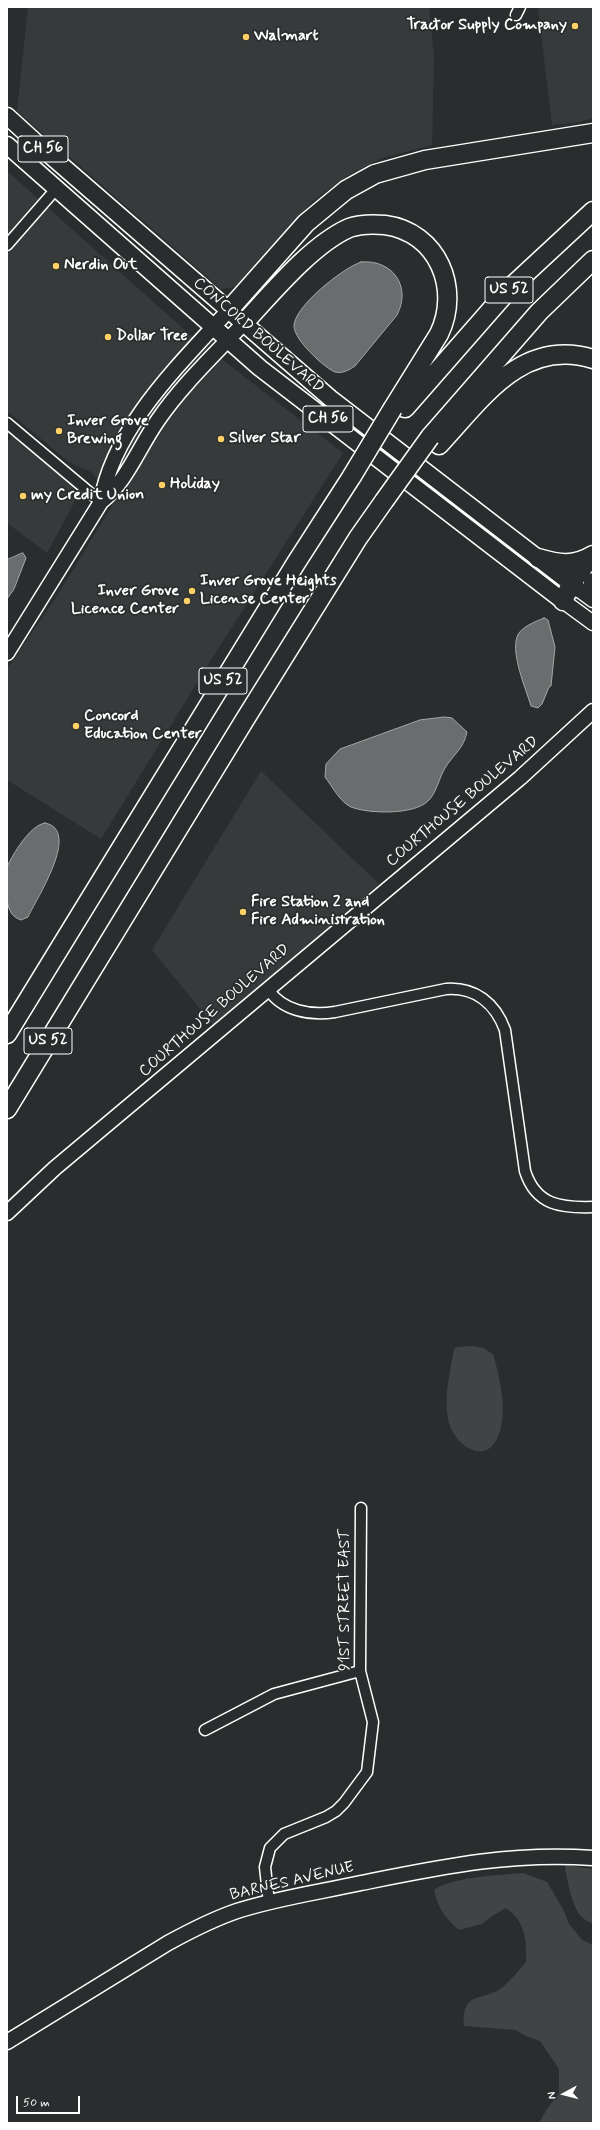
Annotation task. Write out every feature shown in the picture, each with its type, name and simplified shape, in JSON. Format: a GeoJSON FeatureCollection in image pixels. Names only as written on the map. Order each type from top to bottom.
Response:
{"type":"FeatureCollection","features":[{"type":"Feature","properties":{"kind":"highway"},"geometry":{"type":"LineString","coordinates":[[228,311],[306,223],[346,190],[375,174],[425,160],[593,133]]}},
{"type":"Feature","properties":{"kind":"highway","name":"US 52"},"geometry":{"type":"LineString","coordinates":[[7,1034],[280,589],[352,476],[397,410],[511,287],[593,211]]}},
{"type":"Feature","properties":{"kind":"highway"},"geometry":{"type":"LineString","coordinates":[[242,324],[312,253],[342,232],[351,227],[369,224],[389,226],[407,232],[427,247],[440,265],[445,277],[449,301],[448,312],[439,334],[397,410]]}},
{"type":"Feature","properties":{"kind":"highway","name":"US 52"},"geometry":{"type":"LineString","coordinates":[[7,1109],[260,695],[358,538],[384,501],[539,312],[593,260]]}},
{"type":"Feature","properties":{"kind":"highway"},"geometry":{"type":"LineString","coordinates":[[434,441],[507,375],[521,365],[536,359],[558,354],[581,356],[593,359]]}},
{"type":"Feature","properties":{"kind":"highway"},"geometry":{"type":"LineString","coordinates":[[538,558],[559,564],[572,564],[593,555]]}},
{"type":"Feature","properties":{"kind":"highway"},"geometry":{"type":"LineString","coordinates":[[584,585],[593,555]]}},
{"type":"Feature","properties":{"kind":"highway"},"geometry":{"type":"LineString","coordinates":[[563,601],[584,585],[593,570]]}},
{"type":"Feature","properties":{"kind":"main road","name":"CONCORD BOULEVARD"},"geometry":{"type":"LineString","coordinates":[[7,116],[242,324],[330,398],[538,558]]}},
{"type":"Feature","properties":{"kind":"main road","name":"CONCORD BOULEVARD"},"geometry":{"type":"LineString","coordinates":[[7,145],[260,368],[430,497],[563,601]]}},
{"type":"Feature","properties":{"kind":"main road","name":"CH 56"},"geometry":{"type":"LineString","coordinates":[[538,558],[584,585]]}},
{"type":"Feature","properties":{"kind":"street"},"geometry":{"type":"LineString","coordinates":[[7,245],[56,189]]}},
{"type":"Feature","properties":{"kind":"street"},"geometry":{"type":"LineString","coordinates":[[7,653],[101,502],[109,469],[139,414],[228,311]]}},
{"type":"Feature","properties":{"kind":"street"},"geometry":{"type":"LineString","coordinates":[[101,502],[112,494],[121,482],[150,431],[170,404],[242,324]]}},
{"type":"Feature","properties":{"kind":"street"},"geometry":{"type":"LineString","coordinates":[[7,423],[101,502]]}},
{"type":"Feature","properties":{"kind":"street"},"geometry":{"type":"LineString","coordinates":[[584,585],[593,600]]}},
{"type":"Feature","properties":{"kind":"street"},"geometry":{"type":"LineString","coordinates":[[563,601],[593,623]]}},
{"type":"Feature","properties":{"kind":"street","name":"COURTHOUSE BOULEVARD"},"geometry":{"type":"LineString","coordinates":[[7,1213],[55,1168],[520,778],[593,711]]}},
{"type":"Feature","properties":{"kind":"street"},"geometry":{"type":"LineString","coordinates":[[268,989],[272,996],[288,1007],[316,1014],[335,1012],[446,989],[464,989],[481,996],[495,1009],[505,1030],[525,1171],[528,1180],[537,1193],[551,1203],[567,1207],[593,1207]]}},
{"type":"Feature","properties":{"kind":"street","name":"91ST STREET EAST"},"geometry":{"type":"LineString","coordinates":[[268,1902],[265,1866],[266,1856],[273,1843],[284,1834],[326,1818],[344,1803],[367,1772],[373,1722],[360,1671],[361,1508]]}},
{"type":"Feature","properties":{"kind":"street"},"geometry":{"type":"LineString","coordinates":[[205,1730],[274,1694],[360,1671]]}},
{"type":"Feature","properties":{"kind":"street","name":"BARNES AVENUE"},"geometry":{"type":"LineString","coordinates":[[7,2042],[175,1940],[236,1912],[268,1902],[448,1865],[518,1857],[546,1856],[593,1858]]}},
{"type":"Feature","properties":{"kind":"shaded area"},"geometry":{"type":"Polygon","coordinates":[[[28,7],[429,7],[434,57],[432,145],[382,158],[349,175],[314,200],[235,287],[221,289],[17,111],[28,7]]]}},
{"type":"Feature","properties":{"kind":"shaded area"},"geometry":{"type":"Polygon","coordinates":[[[538,7],[593,7],[593,118],[580,122],[552,125],[538,7]]]}},
{"type":"Feature","properties":{"kind":"shaded area"},"geometry":{"type":"Polygon","coordinates":[[[7,171],[188,333],[343,453],[211,660],[101,839],[7,780],[7,669],[57,596],[116,499],[91,472],[69,462],[7,411],[7,171]]]}},
{"type":"Feature","properties":{"kind":"shaded area"},"geometry":{"type":"Polygon","coordinates":[[[361,262],[372,262],[382,265],[396,276],[402,294],[401,304],[397,315],[355,366],[343,372],[335,372],[324,365],[304,346],[294,327],[296,319],[302,309],[320,289],[343,272],[361,262]]]}},
{"type":"Feature","properties":{"kind":"shaded area"},"geometry":{"type":"Polygon","coordinates":[[[13,435],[80,492],[47,553],[7,523],[7,443],[13,435]]]}},
{"type":"Feature","properties":{"kind":"shaded area"},"geometry":{"type":"Polygon","coordinates":[[[23,553],[26,558],[14,589],[7,599],[7,560],[23,553]]]}},
{"type":"Feature","properties":{"kind":"shaded area"},"geometry":{"type":"Polygon","coordinates":[[[544,618],[548,620],[555,647],[551,686],[549,687],[542,704],[538,708],[531,706],[517,662],[516,644],[517,637],[521,630],[544,618]]]}},
{"type":"Feature","properties":{"kind":"shaded area"},"geometry":{"type":"Polygon","coordinates":[[[445,717],[452,718],[467,732],[466,738],[445,768],[431,798],[421,806],[413,809],[391,812],[369,811],[351,807],[340,798],[325,777],[326,764],[340,749],[420,720],[445,717]]]}},
{"type":"Feature","properties":{"kind":"shaded area"},"geometry":{"type":"Polygon","coordinates":[[[261,771],[379,884],[215,1027],[152,950],[261,771]]]}},
{"type":"Feature","properties":{"kind":"shaded area"},"geometry":{"type":"Polygon","coordinates":[[[45,823],[55,828],[59,838],[58,851],[47,881],[28,917],[21,920],[12,914],[8,904],[7,867],[13,855],[28,834],[39,825],[45,823]]]}},
{"type":"Feature","properties":{"kind":"shaded area"},"geometry":{"type":"Polygon","coordinates":[[[472,1346],[483,1348],[493,1354],[501,1385],[503,1408],[501,1429],[497,1439],[491,1447],[484,1451],[470,1449],[457,1438],[452,1431],[447,1414],[448,1386],[454,1349],[457,1347],[472,1346]]]}},
{"type":"Feature","properties":{"kind":"shaded area"},"geometry":{"type":"Polygon","coordinates":[[[566,1865],[593,1869],[593,1923],[586,1920],[576,1909],[565,1870],[566,1865]]]}},
{"type":"Feature","properties":{"kind":"shaded area"},"geometry":{"type":"Polygon","coordinates":[[[523,1873],[547,1882],[563,1909],[569,1924],[582,1940],[593,1945],[593,2123],[539,2123],[559,2093],[559,2069],[540,2041],[515,2030],[464,2026],[464,2014],[466,2007],[470,2002],[495,1992],[503,1987],[526,1962],[524,1932],[517,1919],[506,1908],[482,1924],[459,1930],[443,1912],[434,1890],[452,1882],[464,1879],[523,1873]]]}},
{"type":"Feature","properties":{"kind":"place","name":"Tractor Supply Company"},"geometry":{"type":"Point","coordinates":[575,26]}},
{"type":"Feature","properties":{"kind":"place","name":"Walmart"},"geometry":{"type":"Point","coordinates":[246,37]}},
{"type":"Feature","properties":{"kind":"place","name":"Nerdin Out"},"geometry":{"type":"Point","coordinates":[56,266]}},
{"type":"Feature","properties":{"kind":"place","name":"Dollar Tree"},"geometry":{"type":"Point","coordinates":[108,337]}},
{"type":"Feature","properties":{"kind":"place","name":"Inver Grove Brewing"},"geometry":{"type":"Point","coordinates":[59,431]}},
{"type":"Feature","properties":{"kind":"place","name":"Silver Star"},"geometry":{"type":"Point","coordinates":[221,439]}},
{"type":"Feature","properties":{"kind":"place","name":"Holiday"},"geometry":{"type":"Point","coordinates":[162,485]}},
{"type":"Feature","properties":{"kind":"place","name":"my Credit Union"},"geometry":{"type":"Point","coordinates":[23,496]}},
{"type":"Feature","properties":{"kind":"place","name":"Inver Grove Heights License Center"},"geometry":{"type":"Point","coordinates":[192,591]}},
{"type":"Feature","properties":{"kind":"place","name":"Inver Grove Licence Center"},"geometry":{"type":"Point","coordinates":[187,601]}},
{"type":"Feature","properties":{"kind":"place","name":"Concord Education Center"},"geometry":{"type":"Point","coordinates":[76,726]}},
{"type":"Feature","properties":{"kind":"place","name":"Fire Station 2 and Fire Administration"},"geometry":{"type":"Point","coordinates":[243,912]}}]}
